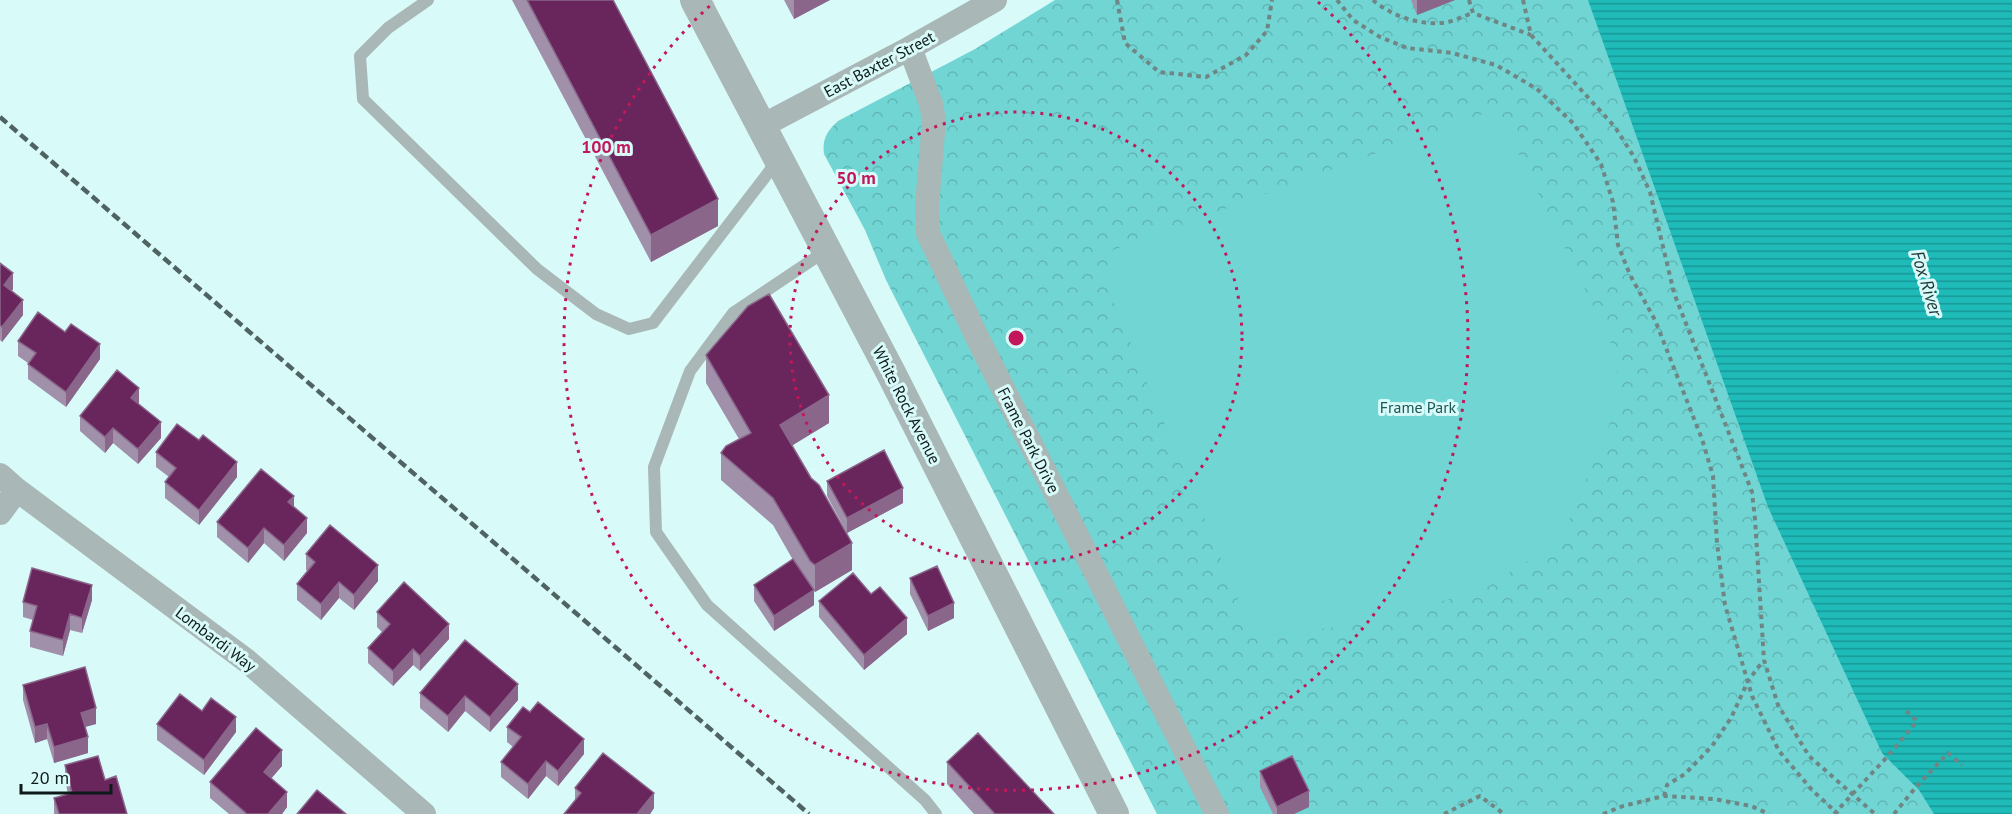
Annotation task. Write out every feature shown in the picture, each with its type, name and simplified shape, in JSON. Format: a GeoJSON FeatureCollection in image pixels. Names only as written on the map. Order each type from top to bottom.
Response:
{"type":"FeatureCollection","features":[{"type":"Feature","properties":{"kind":"street","name":"White Rock Avenue"},"geometry":{"type":"LineString","coordinates":[[695,0],[891,373],[1114,814]]}},
{"type":"Feature","properties":{"kind":"street","name":"East Baxter Street"},"geometry":{"type":"LineString","coordinates":[[762,126],[995,0]]}},
{"type":"Feature","properties":{"kind":"street","name":"Frame Park Drive"},"geometry":{"type":"LineString","coordinates":[[909,48],[931,104],[934,120],[927,206],[928,233],[976,335],[1217,814]]}},
{"type":"Feature","properties":{"kind":"street"},"geometry":{"type":"LineString","coordinates":[[0,513],[9,483]]}},
{"type":"Feature","properties":{"kind":"street","name":"Lombardi Way"},"geometry":{"type":"LineString","coordinates":[[9,483],[247,661],[424,814]]}},
{"type":"Feature","properties":{"kind":"lane"},"geometry":{"type":"LineString","coordinates":[[428,0],[388,28],[360,56],[363,99],[537,269],[596,314],[629,328],[652,323],[779,159]]}},
{"type":"Feature","properties":{"kind":"lane"},"geometry":{"type":"LineString","coordinates":[[827,250],[733,313],[690,370],[654,467],[656,532],[708,605],[925,800],[936,814]]}},
{"type":"Feature","properties":{"kind":"path"},"geometry":{"type":"LineString","coordinates":[[1117,0],[1125,43],[1150,65],[1159,72],[1206,77],[1246,55],[1267,31],[1273,1]]}},
{"type":"Feature","properties":{"kind":"path"},"geometry":{"type":"LineString","coordinates":[[1337,0],[1353,20],[1380,37],[1407,48],[1452,54],[1496,65],[1537,89],[1573,123],[1601,164],[1613,202],[1618,245],[1630,275],[1654,320],[1702,439],[1713,476],[1717,543],[1725,605],[1752,696],[1779,751],[1812,790],[1836,813],[1917,721],[1903,708]]}},
{"type":"Feature","properties":{"kind":"path"},"geometry":{"type":"LineString","coordinates":[[1373,0],[1403,17],[1422,22],[1443,23],[1473,13],[1531,36],[1615,127],[1634,157],[1650,192],[1674,293],[1752,492],[1764,660],[1778,705],[1809,756],[1875,814]]}},
{"type":"Feature","properties":{"kind":"path"},"geometry":{"type":"LineString","coordinates":[[1469,0],[1473,13]]}},
{"type":"Feature","properties":{"kind":"path"},"geometry":{"type":"LineString","coordinates":[[1524,0],[1531,36]]}},
{"type":"Feature","properties":{"kind":"path"},"geometry":{"type":"LineString","coordinates":[[1664,796],[1667,785],[1685,774],[1712,746],[1731,718],[1748,681],[1764,660]]}},
{"type":"Feature","properties":{"kind":"path"},"geometry":{"type":"LineString","coordinates":[[1894,814],[1948,753],[1962,765]]}},
{"type":"Feature","properties":{"kind":"path"},"geometry":{"type":"LineString","coordinates":[[1444,814],[1480,796],[1504,814]]}},
{"type":"Feature","properties":{"kind":"path"},"geometry":{"type":"LineString","coordinates":[[1604,814],[1623,806],[1664,796],[1714,799],[1751,806],[1769,814]]}},
{"type":"Feature","properties":{"kind":"green space","name":"Frame Park"},"geometry":{"type":"Polygon","coordinates":[[[1055,0],[2012,0],[2012,814],[1157,814],[886,280],[865,230],[824,154],[826,136],[838,121],[975,49],[1055,0]]]}},
{"type":"Feature","properties":{"kind":"green space"},"geometry":{"type":"Polygon","coordinates":[[[1483,114],[1504,124],[1610,340],[1622,394],[1561,539],[1486,588],[1436,603],[1337,627],[1254,637],[1103,277],[1113,250],[1483,114]]]}},
{"type":"Feature","properties":{"kind":"water","name":"Fox River"},"geometry":{"type":"Polygon","coordinates":[[[1588,0],[2012,0],[2012,814],[1934,814],[1919,790],[1882,753],[1768,507],[1588,0]]]}},
{"type":"Feature","properties":{"kind":"building"},"geometry":{"type":"Polygon","coordinates":[[[527,0],[613,0],[718,199],[651,235],[527,0]]]}},
{"type":"Feature","properties":{"kind":"building"},"geometry":{"type":"Polygon","coordinates":[[[0,263],[13,273],[4,285],[23,300],[2,327],[0,325],[0,263]]]}},
{"type":"Feature","properties":{"kind":"building"},"geometry":{"type":"Polygon","coordinates":[[[769,294],[829,395],[780,425],[811,478],[819,485],[852,543],[815,565],[810,561],[773,498],[721,453],[726,446],[751,433],[706,355],[748,306],[769,294]]]}},
{"type":"Feature","properties":{"kind":"building"},"geometry":{"type":"Polygon","coordinates":[[[38,312],[65,332],[71,324],[100,344],[66,392],[28,364],[36,353],[18,341],[38,312]]]}},
{"type":"Feature","properties":{"kind":"building"},"geometry":{"type":"Polygon","coordinates":[[[117,370],[139,388],[131,398],[161,422],[138,449],[113,428],[105,437],[80,416],[117,370]]]}},
{"type":"Feature","properties":{"kind":"building"},"geometry":{"type":"Polygon","coordinates":[[[177,424],[199,440],[203,435],[237,462],[199,510],[165,482],[176,468],[156,452],[177,424]]]}},
{"type":"Feature","properties":{"kind":"building"},"geometry":{"type":"Polygon","coordinates":[[[884,450],[903,488],[847,518],[827,481],[884,450]]]}},
{"type":"Feature","properties":{"kind":"building"},"geometry":{"type":"Polygon","coordinates":[[[261,469],[294,496],[288,502],[307,518],[284,545],[264,528],[248,548],[217,522],[261,469]]]}},
{"type":"Feature","properties":{"kind":"building"},"geometry":{"type":"Polygon","coordinates":[[[330,525],[378,565],[354,595],[339,582],[321,604],[297,584],[315,562],[306,554],[330,525]]]}},
{"type":"Feature","properties":{"kind":"building"},"geometry":{"type":"Polygon","coordinates":[[[793,559],[814,590],[774,616],[754,585],[793,559]]]}},
{"type":"Feature","properties":{"kind":"building"},"geometry":{"type":"Polygon","coordinates":[[[937,566],[954,603],[928,616],[910,578],[937,566]]]}},
{"type":"Feature","properties":{"kind":"building"},"geometry":{"type":"Polygon","coordinates":[[[32,568],[92,585],[82,618],[70,614],[63,640],[30,631],[37,606],[23,602],[32,568]]]}},
{"type":"Feature","properties":{"kind":"building"},"geometry":{"type":"Polygon","coordinates":[[[853,573],[871,594],[880,587],[907,618],[864,655],[819,601],[853,573]]]}},
{"type":"Feature","properties":{"kind":"building"},"geometry":{"type":"Polygon","coordinates":[[[404,582],[449,624],[420,656],[413,649],[393,671],[368,648],[390,624],[377,612],[404,582]]]}},
{"type":"Feature","properties":{"kind":"building"},"geometry":{"type":"Polygon","coordinates":[[[465,640],[518,684],[490,717],[465,696],[448,716],[420,693],[465,640]]]}},
{"type":"Feature","properties":{"kind":"building"},"geometry":{"type":"Polygon","coordinates":[[[85,667],[96,708],[81,713],[88,737],[54,747],[47,724],[35,727],[23,685],[85,667]]]}},
{"type":"Feature","properties":{"kind":"building"},"geometry":{"type":"Polygon","coordinates":[[[180,694],[202,711],[211,698],[236,717],[204,760],[157,724],[180,694]]]}},
{"type":"Feature","properties":{"kind":"building"},"geometry":{"type":"Polygon","coordinates":[[[538,702],[584,739],[558,771],[546,761],[528,784],[501,762],[521,737],[507,727],[523,707],[530,712],[538,702]]]}},
{"type":"Feature","properties":{"kind":"building"},"geometry":{"type":"Polygon","coordinates":[[[256,728],[282,750],[264,772],[287,792],[268,814],[247,814],[210,782],[256,728]]]}},
{"type":"Feature","properties":{"kind":"building"},"geometry":{"type":"Polygon","coordinates":[[[978,733],[1054,814],[995,814],[947,762],[978,733]]]}},
{"type":"Feature","properties":{"kind":"building"},"geometry":{"type":"Polygon","coordinates":[[[603,753],[654,793],[637,814],[564,814],[581,793],[575,788],[603,753]]]}},
{"type":"Feature","properties":{"kind":"building"},"geometry":{"type":"Polygon","coordinates":[[[98,756],[105,780],[116,776],[127,814],[59,814],[54,798],[72,793],[65,765],[98,756]]]}},
{"type":"Feature","properties":{"kind":"building"},"geometry":{"type":"Polygon","coordinates":[[[1292,756],[1309,791],[1277,807],[1260,771],[1292,756]]]}},
{"type":"Feature","properties":{"kind":"building"},"geometry":{"type":"Polygon","coordinates":[[[317,790],[346,814],[297,814],[317,790]]]}},
{"type":"Feature","properties":{"kind":"railway"},"geometry":{"type":"LineString","coordinates":[[0,117],[809,814]]}}]}
